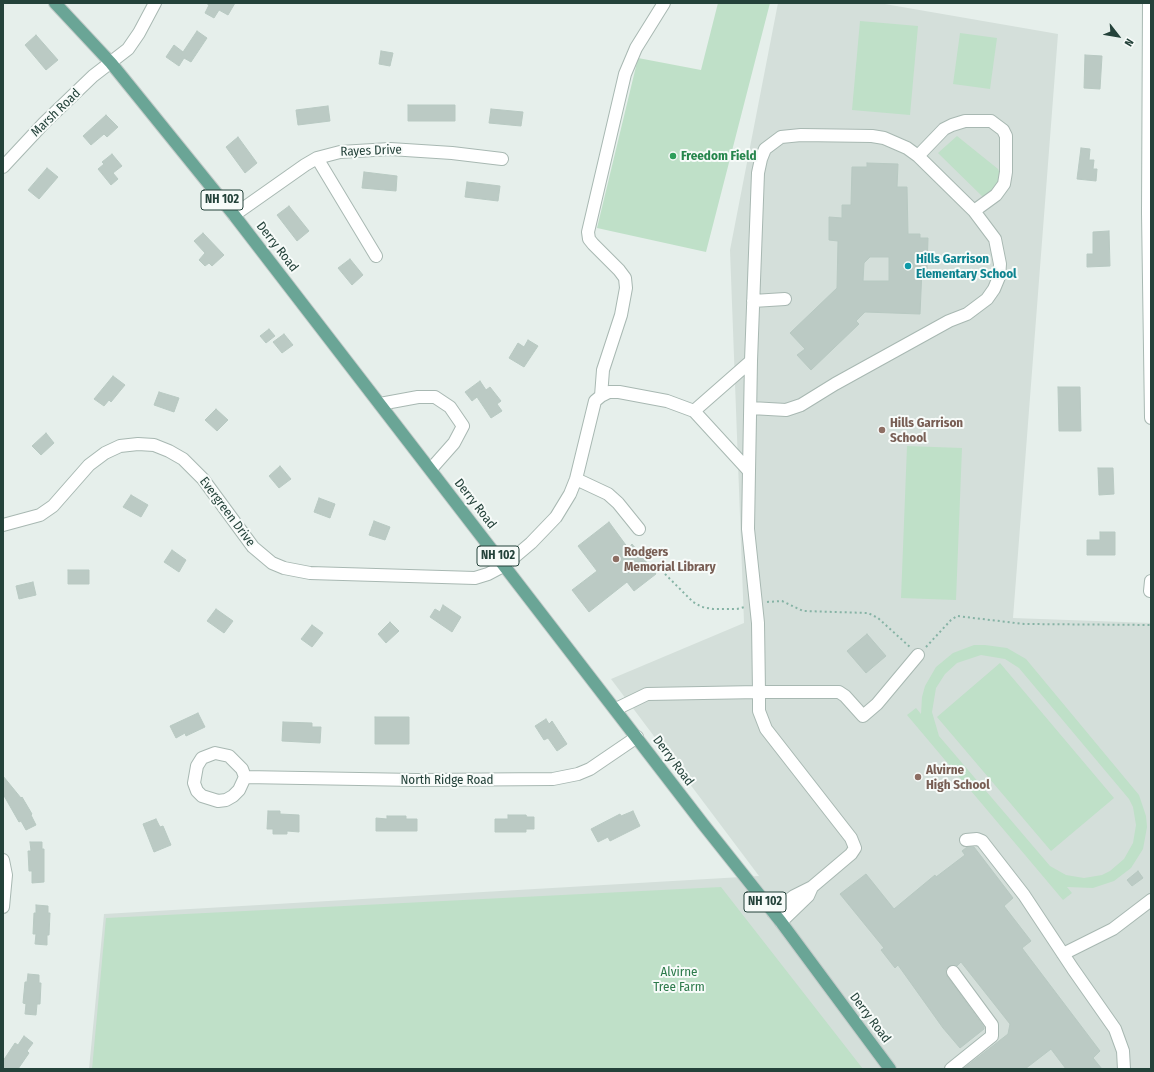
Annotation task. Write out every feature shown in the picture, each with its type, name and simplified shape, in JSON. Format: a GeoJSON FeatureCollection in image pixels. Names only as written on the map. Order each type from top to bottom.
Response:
{"type":"FeatureCollection","features":[{"type":"Feature","properties":{"kind":"main road","name":"Derry Road"},"geometry":{"type":"LineString","coordinates":[[55,3],[111,63],[234,215],[616,709],[703,824],[774,912],[890,1069]]}},
{"type":"Feature","properties":{"kind":"street","name":"Marsh Road"},"geometry":{"type":"LineString","coordinates":[[3,166],[44,123],[93,76],[128,49],[139,33],[155,3]]}},
{"type":"Feature","properties":{"kind":"street"},"geometry":{"type":"LineString","coordinates":[[601,396],[603,370],[621,316],[626,288],[625,278],[593,244],[589,238],[588,232],[625,74],[636,48],[664,3]]}},
{"type":"Feature","properties":{"kind":"street"},"geometry":{"type":"LineString","coordinates":[[1149,3],[1151,418]]}},
{"type":"Feature","properties":{"kind":"street"},"geometry":{"type":"LineString","coordinates":[[918,156],[944,129],[965,121],[990,121],[1003,130],[1006,136],[1004,184],[996,195],[974,212]]}},
{"type":"Feature","properties":{"kind":"street"},"geometry":{"type":"LineString","coordinates":[[751,408],[786,410],[801,405],[842,380],[949,321],[967,314],[977,308],[987,299],[994,289],[999,277],[1000,264],[995,239],[974,212],[918,156],[884,138],[872,136],[789,135],[780,137],[765,150],[761,159],[758,173],[751,361],[748,529],[756,604],[759,711],[766,729],[854,842],[855,848],[851,854],[812,886],[794,896],[774,912]]}},
{"type":"Feature","properties":{"kind":"street","name":"Rayes Drive"},"geometry":{"type":"LineString","coordinates":[[234,215],[287,177],[317,158],[352,150],[390,149],[452,153],[502,159]]}},
{"type":"Feature","properties":{"kind":"street"},"geometry":{"type":"LineString","coordinates":[[317,158],[376,256]]}},
{"type":"Feature","properties":{"kind":"street"},"geometry":{"type":"LineString","coordinates":[[753,301],[785,299]]}},
{"type":"Feature","properties":{"kind":"street"},"geometry":{"type":"LineString","coordinates":[[694,411],[751,361]]}},
{"type":"Feature","properties":{"kind":"street"},"geometry":{"type":"LineString","coordinates":[[601,396],[609,392],[619,392],[667,401],[694,411],[749,471]]}},
{"type":"Feature","properties":{"kind":"street","name":"Evergreen Drive"},"geometry":{"type":"LineString","coordinates":[[3,525],[40,515],[53,506],[89,465],[105,453],[120,446],[138,444],[154,445],[183,459],[203,479],[253,547],[272,563],[284,568],[310,574],[475,578],[488,574],[505,565],[531,543],[556,517],[570,494],[576,479],[583,455],[591,412],[595,401],[601,396]]}},
{"type":"Feature","properties":{"kind":"street"},"geometry":{"type":"LineString","coordinates":[[380,404],[418,397],[435,397],[450,407],[463,426],[454,443],[430,469]]}},
{"type":"Feature","properties":{"kind":"street"},"geometry":{"type":"LineString","coordinates":[[576,479],[608,494],[618,503],[639,529]]}},
{"type":"Feature","properties":{"kind":"street"},"geometry":{"type":"LineString","coordinates":[[616,709],[647,694],[839,692],[845,696],[863,716],[877,704],[918,655]]}},
{"type":"Feature","properties":{"kind":"street","name":"North Ridge Road"},"geometry":{"type":"LineString","coordinates":[[245,777],[416,780],[553,779],[578,774],[590,769],[637,737]]}},
{"type":"Feature","properties":{"kind":"street"},"geometry":{"type":"LineString","coordinates":[[215,753],[229,756],[242,769],[245,777],[239,790],[233,796],[226,800],[218,801],[202,796],[197,791],[194,783],[195,770],[202,758],[215,753]]}},
{"type":"Feature","properties":{"kind":"street"},"geometry":{"type":"LineString","coordinates":[[966,840],[977,839],[982,841],[1024,895],[1106,1015],[1120,1040],[1124,1069]]}},
{"type":"Feature","properties":{"kind":"street"},"geometry":{"type":"LineString","coordinates":[[3,860],[6,875],[3,908]]}},
{"type":"Feature","properties":{"kind":"street"},"geometry":{"type":"LineString","coordinates":[[781,922],[804,900],[812,886]]}},
{"type":"Feature","properties":{"kind":"street"},"geometry":{"type":"LineString","coordinates":[[1063,954],[1113,929],[1151,900]]}},
{"type":"Feature","properties":{"kind":"street"},"geometry":{"type":"LineString","coordinates":[[951,1069],[992,1036],[992,1025],[953,972]]}},
{"type":"Feature","properties":{"kind":"path"},"geometry":{"type":"LineString","coordinates":[[666,574],[693,602],[702,607],[736,609],[776,601],[788,603],[803,611],[868,613],[878,618],[918,655],[944,627],[957,616],[1024,624],[1151,625]]}},
{"type":"Feature","properties":{"kind":"shaded area","name":"Alvirne High School"},"geometry":{"type":"Polygon","coordinates":[[[778,3],[879,3],[1058,34],[1013,618],[1151,623],[1151,1069],[89,1069],[104,914],[759,876],[611,679],[744,623],[730,250],[778,3]]]}},
{"type":"Feature","properties":{"kind":"green space","name":"Freedom Field"},"geometry":{"type":"Polygon","coordinates":[[[718,3],[770,3],[706,252],[597,228],[638,58],[701,70],[718,3]]]}},
{"type":"Feature","properties":{"kind":"green space"},"geometry":{"type":"Polygon","coordinates":[[[860,21],[918,26],[910,115],[852,110],[860,21]]]}},
{"type":"Feature","properties":{"kind":"green space"},"geometry":{"type":"Polygon","coordinates":[[[960,33],[997,38],[990,89],[953,84],[960,33]]]}},
{"type":"Feature","properties":{"kind":"green space"},"geometry":{"type":"Polygon","coordinates":[[[957,136],[998,169],[1002,179],[986,200],[938,153],[957,136]]]}},
{"type":"Feature","properties":{"kind":"green space"},"geometry":{"type":"Polygon","coordinates":[[[907,446],[962,448],[956,600],[901,598],[907,446]]]}},
{"type":"Feature","properties":{"kind":"green space"},"geometry":{"type":"Polygon","coordinates":[[[974,645],[985,645],[1007,648],[1026,659],[1139,795],[1146,816],[1147,827],[1143,849],[1131,868],[1114,881],[1093,888],[1067,887],[1072,893],[1063,900],[907,715],[916,708],[921,714],[922,697],[925,686],[936,667],[953,653],[974,645]],[[981,655],[957,663],[945,674],[936,688],[932,712],[939,736],[1050,866],[1066,875],[1084,878],[1102,875],[1110,871],[1124,859],[1133,843],[1136,825],[1133,807],[1129,799],[1019,668],[1005,659],[981,655]]]}},
{"type":"Feature","properties":{"kind":"green space"},"geometry":{"type":"Polygon","coordinates":[[[1000,663],[1114,798],[1051,851],[937,717],[1000,663]]]}},
{"type":"Feature","properties":{"kind":"green space","name":"Alvirne Tree Farm"},"geometry":{"type":"Polygon","coordinates":[[[721,887],[863,1069],[92,1069],[106,918],[721,887]]]}},
{"type":"Feature","properties":{"kind":"building"},"geometry":{"type":"Polygon","coordinates":[[[206,3],[235,3],[228,15],[219,10],[214,18],[205,13],[209,5],[206,3]]]}},
{"type":"Feature","properties":{"kind":"building"},"geometry":{"type":"Polygon","coordinates":[[[197,31],[207,38],[191,62],[184,58],[179,66],[166,57],[174,45],[183,52],[197,31]]]}},
{"type":"Feature","properties":{"kind":"building"},"geometry":{"type":"Polygon","coordinates":[[[36,35],[58,60],[46,70],[25,45],[36,35]]]}},
{"type":"Feature","properties":{"kind":"building"},"geometry":{"type":"Polygon","coordinates":[[[381,51],[393,53],[390,66],[379,64],[381,51]]]}},
{"type":"Feature","properties":{"kind":"building"},"geometry":{"type":"Polygon","coordinates":[[[1085,55],[1102,56],[1100,89],[1084,88],[1085,55]]]}},
{"type":"Feature","properties":{"kind":"building"},"geometry":{"type":"Polygon","coordinates":[[[408,105],[455,105],[455,121],[408,121],[408,105]]]}},
{"type":"Feature","properties":{"kind":"building"},"geometry":{"type":"Polygon","coordinates":[[[328,106],[330,121],[298,125],[296,110],[328,106]]]}},
{"type":"Feature","properties":{"kind":"building"},"geometry":{"type":"Polygon","coordinates":[[[491,109],[523,112],[521,126],[489,123],[491,109]]]}},
{"type":"Feature","properties":{"kind":"building"},"geometry":{"type":"Polygon","coordinates":[[[106,115],[118,127],[107,137],[104,134],[91,145],[83,136],[106,115]]]}},
{"type":"Feature","properties":{"kind":"building"},"geometry":{"type":"Polygon","coordinates":[[[238,137],[257,163],[245,173],[226,147],[238,137]]]}},
{"type":"Feature","properties":{"kind":"building"},"geometry":{"type":"Polygon","coordinates":[[[1081,148],[1090,149],[1089,160],[1094,160],[1093,169],[1097,169],[1096,181],[1077,179],[1081,148]]]}},
{"type":"Feature","properties":{"kind":"building"},"geometry":{"type":"Polygon","coordinates":[[[112,154],[122,166],[113,173],[118,179],[111,185],[98,169],[104,164],[102,162],[112,154]]]}},
{"type":"Feature","properties":{"kind":"building","name":"Hills Garrison Elementary School"},"geometry":{"type":"Polygon","coordinates":[[[867,163],[898,164],[897,187],[907,187],[908,234],[920,234],[920,238],[928,238],[927,269],[922,269],[920,314],[865,312],[856,321],[859,324],[811,370],[797,355],[805,349],[790,333],[837,288],[838,241],[829,240],[829,217],[842,218],[842,205],[851,205],[852,167],[867,167],[867,163]],[[870,257],[864,263],[863,281],[889,281],[889,257],[870,257]]]}},
{"type":"Feature","properties":{"kind":"building"},"geometry":{"type":"Polygon","coordinates":[[[47,168],[58,177],[39,199],[28,190],[47,168]]]}},
{"type":"Feature","properties":{"kind":"building"},"geometry":{"type":"Polygon","coordinates":[[[364,172],[397,176],[396,191],[362,188],[364,172]]]}},
{"type":"Feature","properties":{"kind":"building"},"geometry":{"type":"Polygon","coordinates":[[[467,182],[500,186],[498,201],[465,197],[467,182]]]}},
{"type":"Feature","properties":{"kind":"building"},"geometry":{"type":"Polygon","coordinates":[[[289,206],[309,231],[297,241],[277,215],[289,206]]]}},
{"type":"Feature","properties":{"kind":"building"},"geometry":{"type":"Polygon","coordinates":[[[1109,231],[1110,266],[1087,267],[1087,254],[1093,254],[1093,232],[1109,231]]]}},
{"type":"Feature","properties":{"kind":"building"},"geometry":{"type":"Polygon","coordinates":[[[203,233],[224,255],[212,266],[209,263],[205,266],[199,260],[205,253],[194,241],[203,233]]]}},
{"type":"Feature","properties":{"kind":"building"},"geometry":{"type":"Polygon","coordinates":[[[350,259],[363,275],[352,285],[338,268],[350,259]]]}},
{"type":"Feature","properties":{"kind":"building"},"geometry":{"type":"Polygon","coordinates":[[[269,329],[275,336],[266,343],[260,336],[269,329]]]}},
{"type":"Feature","properties":{"kind":"building"},"geometry":{"type":"Polygon","coordinates":[[[284,334],[293,345],[282,353],[273,342],[284,334]]]}},
{"type":"Feature","properties":{"kind":"building"},"geometry":{"type":"Polygon","coordinates":[[[528,340],[538,346],[524,367],[509,358],[518,343],[524,347],[528,340]]]}},
{"type":"Feature","properties":{"kind":"building"},"geometry":{"type":"Polygon","coordinates":[[[113,376],[125,385],[111,402],[109,400],[104,406],[94,399],[113,376]]]}},
{"type":"Feature","properties":{"kind":"building"},"geometry":{"type":"Polygon","coordinates":[[[480,381],[486,390],[490,387],[501,401],[497,404],[502,411],[491,418],[477,397],[472,401],[465,392],[480,381]]]}},
{"type":"Feature","properties":{"kind":"building"},"geometry":{"type":"Polygon","coordinates":[[[1058,387],[1080,387],[1081,431],[1059,431],[1058,387]]]}},
{"type":"Feature","properties":{"kind":"building"},"geometry":{"type":"Polygon","coordinates":[[[159,392],[179,398],[174,412],[154,405],[159,392]]]}},
{"type":"Feature","properties":{"kind":"building"},"geometry":{"type":"Polygon","coordinates":[[[216,409],[228,420],[217,431],[205,420],[216,409]]]}},
{"type":"Feature","properties":{"kind":"building"},"geometry":{"type":"Polygon","coordinates":[[[46,433],[54,443],[41,455],[32,446],[46,433]]]}},
{"type":"Feature","properties":{"kind":"building"},"geometry":{"type":"Polygon","coordinates":[[[280,466],[291,479],[279,488],[269,476],[280,466]]]}},
{"type":"Feature","properties":{"kind":"building"},"geometry":{"type":"Polygon","coordinates":[[[1098,468],[1113,468],[1114,494],[1099,495],[1098,468]]]}},
{"type":"Feature","properties":{"kind":"building"},"geometry":{"type":"Polygon","coordinates":[[[131,495],[148,505],[141,517],[123,507],[131,495]]]}},
{"type":"Feature","properties":{"kind":"building"},"geometry":{"type":"Polygon","coordinates":[[[319,498],[335,504],[330,518],[314,512],[319,498]]]}},
{"type":"Feature","properties":{"kind":"building"},"geometry":{"type":"Polygon","coordinates":[[[374,521],[390,527],[385,540],[369,535],[374,521]]]}},
{"type":"Feature","properties":{"kind":"building","name":"Rodgers Memorial Library"},"geometry":{"type":"Polygon","coordinates":[[[609,522],[628,548],[632,544],[656,574],[634,591],[627,582],[589,612],[572,590],[597,571],[578,546],[609,522]]]}},
{"type":"Feature","properties":{"kind":"building"},"geometry":{"type":"Polygon","coordinates":[[[1100,532],[1115,532],[1115,555],[1087,555],[1087,540],[1100,540],[1100,532]]]}},
{"type":"Feature","properties":{"kind":"building"},"geometry":{"type":"Polygon","coordinates":[[[172,550],[186,560],[179,572],[164,562],[172,550]]]}},
{"type":"Feature","properties":{"kind":"building"},"geometry":{"type":"Polygon","coordinates":[[[68,570],[89,570],[89,584],[68,584],[68,570]]]}},
{"type":"Feature","properties":{"kind":"building"},"geometry":{"type":"Polygon","coordinates":[[[33,582],[36,595],[19,599],[16,586],[33,582]]]}},
{"type":"Feature","properties":{"kind":"building"},"geometry":{"type":"Polygon","coordinates":[[[443,605],[461,617],[452,632],[430,617],[435,609],[440,612],[443,605]]]}},
{"type":"Feature","properties":{"kind":"building"},"geometry":{"type":"Polygon","coordinates":[[[216,609],[233,621],[224,633],[207,621],[216,609]]]}},
{"type":"Feature","properties":{"kind":"building"},"geometry":{"type":"Polygon","coordinates":[[[390,622],[399,631],[386,643],[378,634],[390,622]]]}},
{"type":"Feature","properties":{"kind":"building"},"geometry":{"type":"Polygon","coordinates":[[[312,625],[323,633],[312,647],[301,639],[312,625]]]}},
{"type":"Feature","properties":{"kind":"building"},"geometry":{"type":"Polygon","coordinates":[[[867,634],[886,656],[866,673],[847,651],[867,634]]]}},
{"type":"Feature","properties":{"kind":"building"},"geometry":{"type":"Polygon","coordinates":[[[198,713],[205,727],[186,736],[185,733],[176,738],[170,726],[198,713]]]}},
{"type":"Feature","properties":{"kind":"building"},"geometry":{"type":"Polygon","coordinates":[[[375,717],[409,717],[409,744],[375,744],[375,717]]]}},
{"type":"Feature","properties":{"kind":"building"},"geometry":{"type":"Polygon","coordinates":[[[546,719],[549,724],[552,721],[567,744],[557,751],[548,738],[544,740],[535,726],[546,719]]]}},
{"type":"Feature","properties":{"kind":"building"},"geometry":{"type":"Polygon","coordinates":[[[283,722],[312,723],[312,727],[321,727],[320,743],[282,741],[283,722]]]}},
{"type":"Feature","properties":{"kind":"building"},"geometry":{"type":"Polygon","coordinates":[[[3,776],[21,798],[22,797],[32,814],[31,815],[36,825],[26,830],[21,821],[19,822],[3,794],[3,776]]]}},
{"type":"Feature","properties":{"kind":"building"},"geometry":{"type":"Polygon","coordinates":[[[268,811],[280,811],[280,814],[299,815],[299,832],[287,831],[287,834],[273,834],[273,829],[267,829],[268,811]]]}},
{"type":"Feature","properties":{"kind":"building"},"geometry":{"type":"Polygon","coordinates":[[[633,811],[640,826],[610,841],[608,837],[598,842],[591,829],[620,814],[621,816],[633,811]]]}},
{"type":"Feature","properties":{"kind":"building"},"geometry":{"type":"Polygon","coordinates":[[[508,815],[526,815],[527,817],[534,817],[534,829],[526,829],[526,832],[495,832],[495,819],[508,819],[508,815]]]}},
{"type":"Feature","properties":{"kind":"building"},"geometry":{"type":"Polygon","coordinates":[[[387,816],[406,816],[406,819],[417,819],[417,831],[376,831],[376,818],[387,819],[387,816]]]}},
{"type":"Feature","properties":{"kind":"building"},"geometry":{"type":"Polygon","coordinates":[[[156,819],[160,827],[163,826],[171,845],[154,852],[143,824],[156,819]]]}},
{"type":"Feature","properties":{"kind":"building"},"geometry":{"type":"Polygon","coordinates":[[[30,842],[42,842],[42,849],[44,849],[44,882],[32,883],[32,871],[29,871],[28,851],[31,851],[30,842]]]}},
{"type":"Feature","properties":{"kind":"building"},"geometry":{"type":"Polygon","coordinates":[[[967,847],[974,847],[1013,898],[1004,906],[1031,941],[1022,948],[1100,1051],[1093,1058],[1102,1069],[1066,1069],[1051,1049],[1025,1069],[963,1069],[1008,1034],[1010,1024],[961,962],[957,966],[949,966],[946,969],[947,976],[984,1027],[984,1029],[960,1048],[943,1028],[898,965],[895,968],[881,950],[884,948],[840,894],[866,874],[894,909],[935,875],[936,877],[965,855],[962,851],[967,847]]]}},
{"type":"Feature","properties":{"kind":"building"},"geometry":{"type":"Polygon","coordinates":[[[1138,871],[1143,878],[1132,886],[1127,880],[1138,871]]]}},
{"type":"Feature","properties":{"kind":"building"},"geometry":{"type":"Polygon","coordinates":[[[36,905],[48,906],[48,913],[50,913],[47,945],[35,944],[36,934],[33,934],[36,905]]]}},
{"type":"Feature","properties":{"kind":"building"},"geometry":{"type":"Polygon","coordinates":[[[28,974],[39,975],[39,983],[41,983],[40,1004],[37,1004],[36,1015],[25,1014],[26,1004],[23,1003],[25,982],[27,982],[28,974]]]}},
{"type":"Feature","properties":{"kind":"building"},"geometry":{"type":"Polygon","coordinates":[[[24,1036],[33,1043],[27,1051],[29,1053],[18,1069],[3,1069],[3,1061],[15,1043],[18,1045],[24,1036]]]}},
{"type":"Feature","properties":{"kind":"place","name":"Freedom Field"},"geometry":{"type":"Point","coordinates":[673,156]}},
{"type":"Feature","properties":{"kind":"place","name":"Hills Garrison Elementary School"},"geometry":{"type":"Point","coordinates":[908,266]}},
{"type":"Feature","properties":{"kind":"place","name":"Hills Garrison School"},"geometry":{"type":"Point","coordinates":[882,430]}},
{"type":"Feature","properties":{"kind":"place","name":"Rodgers Memorial Library"},"geometry":{"type":"Point","coordinates":[616,559]}},
{"type":"Feature","properties":{"kind":"place","name":"Alvirne High School"},"geometry":{"type":"Point","coordinates":[918,777]}}]}
